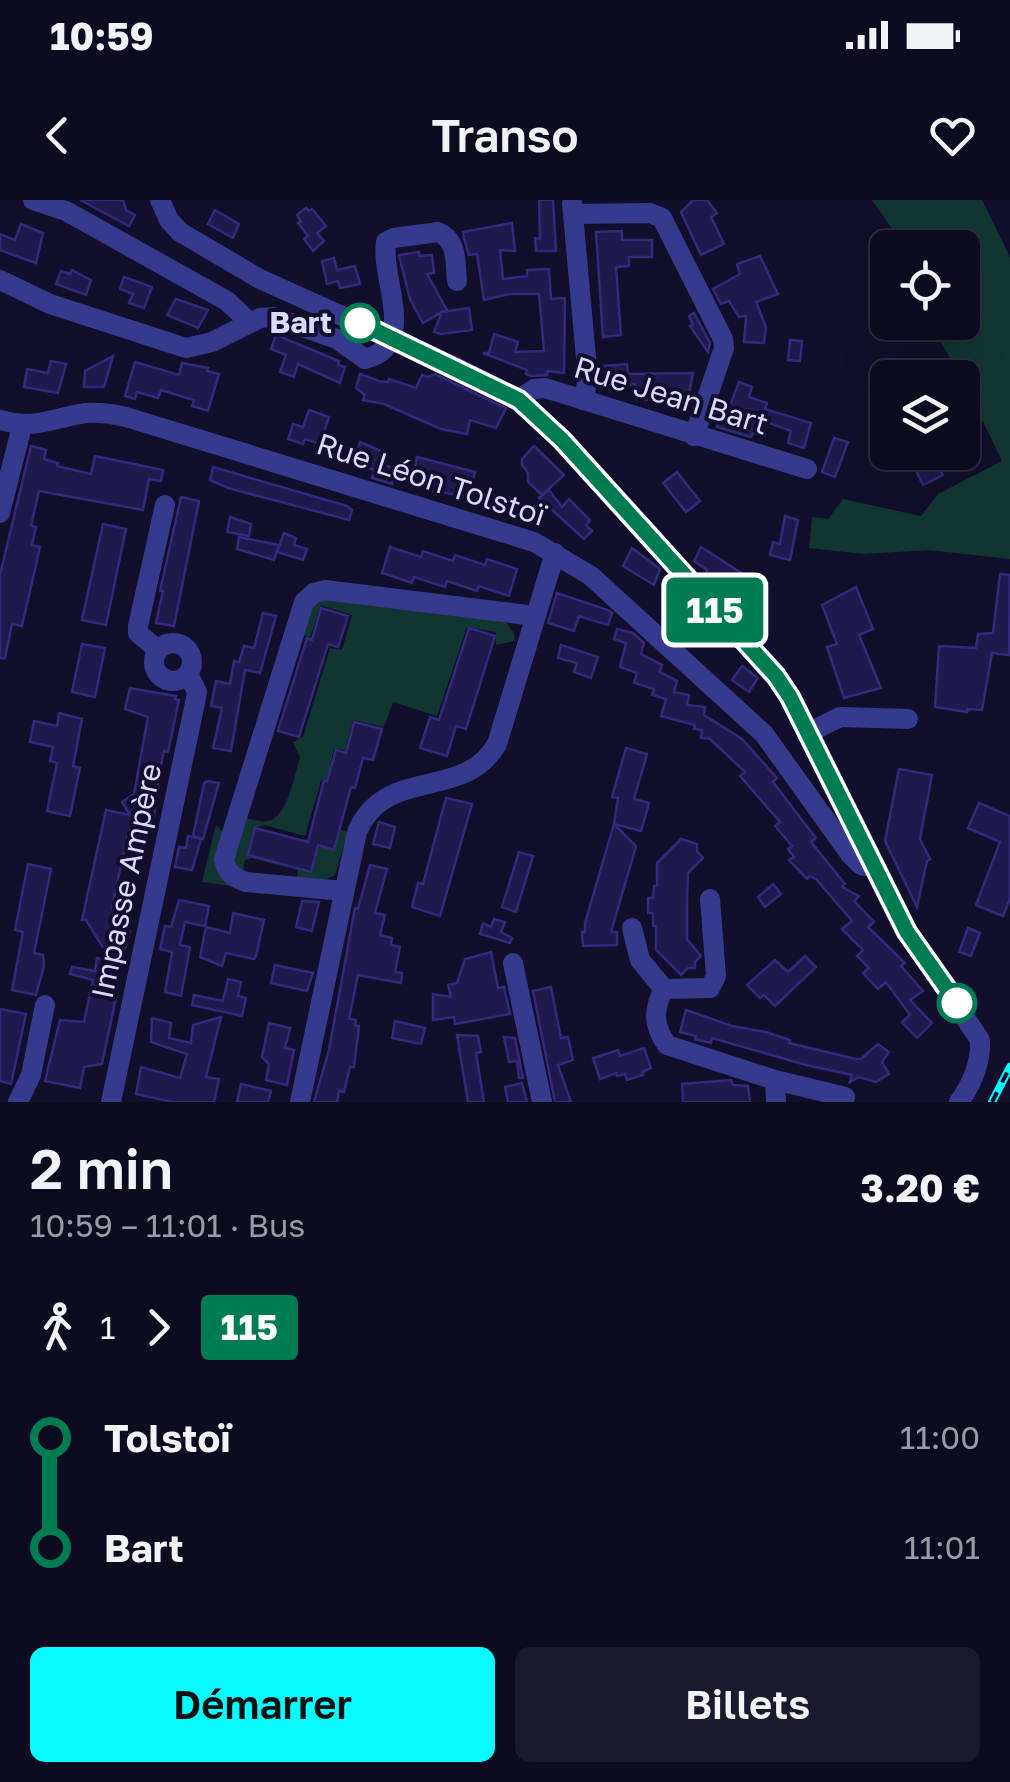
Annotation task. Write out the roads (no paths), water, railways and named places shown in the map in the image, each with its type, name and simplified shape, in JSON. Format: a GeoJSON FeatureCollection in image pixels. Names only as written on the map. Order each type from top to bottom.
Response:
{"type":"FeatureCollection","features":[{"type":"Feature","properties":{"kind":"street"},"geometry":{"type":"LineString","coordinates":[[34,200],[66,212],[228,302],[250,322]]}},
{"type":"Feature","properties":{"kind":"street"},"geometry":{"type":"LineString","coordinates":[[160,200],[169,220],[200,245],[258,278],[519,400],[562,440],[776,676],[907,932],[980,1040],[981,1056],[959,1102]]}},
{"type":"Feature","properties":{"kind":"street"},"geometry":{"type":"LineString","coordinates":[[583,400],[588,380],[573,207],[650,214],[662,218],[723,339],[724,348],[694,436]]}},
{"type":"Feature","properties":{"kind":"street"},"geometry":{"type":"LineString","coordinates":[[0,280],[50,304],[186,348],[212,342],[260,318],[284,319],[337,338],[365,360],[377,356],[392,338],[395,317],[386,242],[445,234],[454,245],[457,281]]}},
{"type":"Feature","properties":{"kind":"street","name":"Rue Jean Bart"},"geometry":{"type":"LineString","coordinates":[[519,400],[526,393],[546,388],[806,470]]}},
{"type":"Feature","properties":{"kind":"street","name":"Rue Léon Tolstoï"},"geometry":{"type":"LineString","coordinates":[[22,426],[89,413],[126,417],[534,542],[555,552],[590,576],[764,734],[850,854],[860,866],[874,867]]}},
{"type":"Feature","properties":{"kind":"street"},"geometry":{"type":"LineString","coordinates":[[0,420],[22,426],[0,514]]}},
{"type":"Feature","properties":{"kind":"street","name":"Impasse Ampère"},"geometry":{"type":"LineString","coordinates":[[111,1102],[197,692],[188,674],[174,681],[163,678],[154,666],[158,650],[138,633],[165,506]]}},
{"type":"Feature","properties":{"kind":"street"},"geometry":{"type":"LineString","coordinates":[[300,1102],[357,832],[365,814],[377,801],[466,773],[490,756],[555,552]]}},
{"type":"Feature","properties":{"kind":"street"},"geometry":{"type":"LineString","coordinates":[[344,891],[246,882],[226,870],[224,858],[304,602],[325,590],[535,616]]}},
{"type":"Feature","properties":{"kind":"street"},"geometry":{"type":"LineString","coordinates":[[808,733],[840,717],[908,719]]}},
{"type":"Feature","properties":{"kind":"street"},"geometry":{"type":"LineString","coordinates":[[664,989],[710,988],[716,976],[710,900]]}},
{"type":"Feature","properties":{"kind":"street"},"geometry":{"type":"LineString","coordinates":[[632,928],[640,960],[664,989]]}},
{"type":"Feature","properties":{"kind":"street"},"geometry":{"type":"LineString","coordinates":[[513,963],[542,1102]]}},
{"type":"Feature","properties":{"kind":"street"},"geometry":{"type":"LineString","coordinates":[[664,989],[655,1016],[658,1033],[667,1045],[776,1091],[845,1097]]}},
{"type":"Feature","properties":{"kind":"street"},"geometry":{"type":"LineString","coordinates":[[18,1102],[31,1075],[46,1004]]}},
{"type":"Feature","properties":{"kind":"railway"},"geometry":{"type":"LineString","coordinates":[[992,1102],[1010,1067]]}},
{"type":"Feature","properties":{"kind":"place","name":"Bart"},"geometry":{"type":"Point","coordinates":[360,323]}}]}
